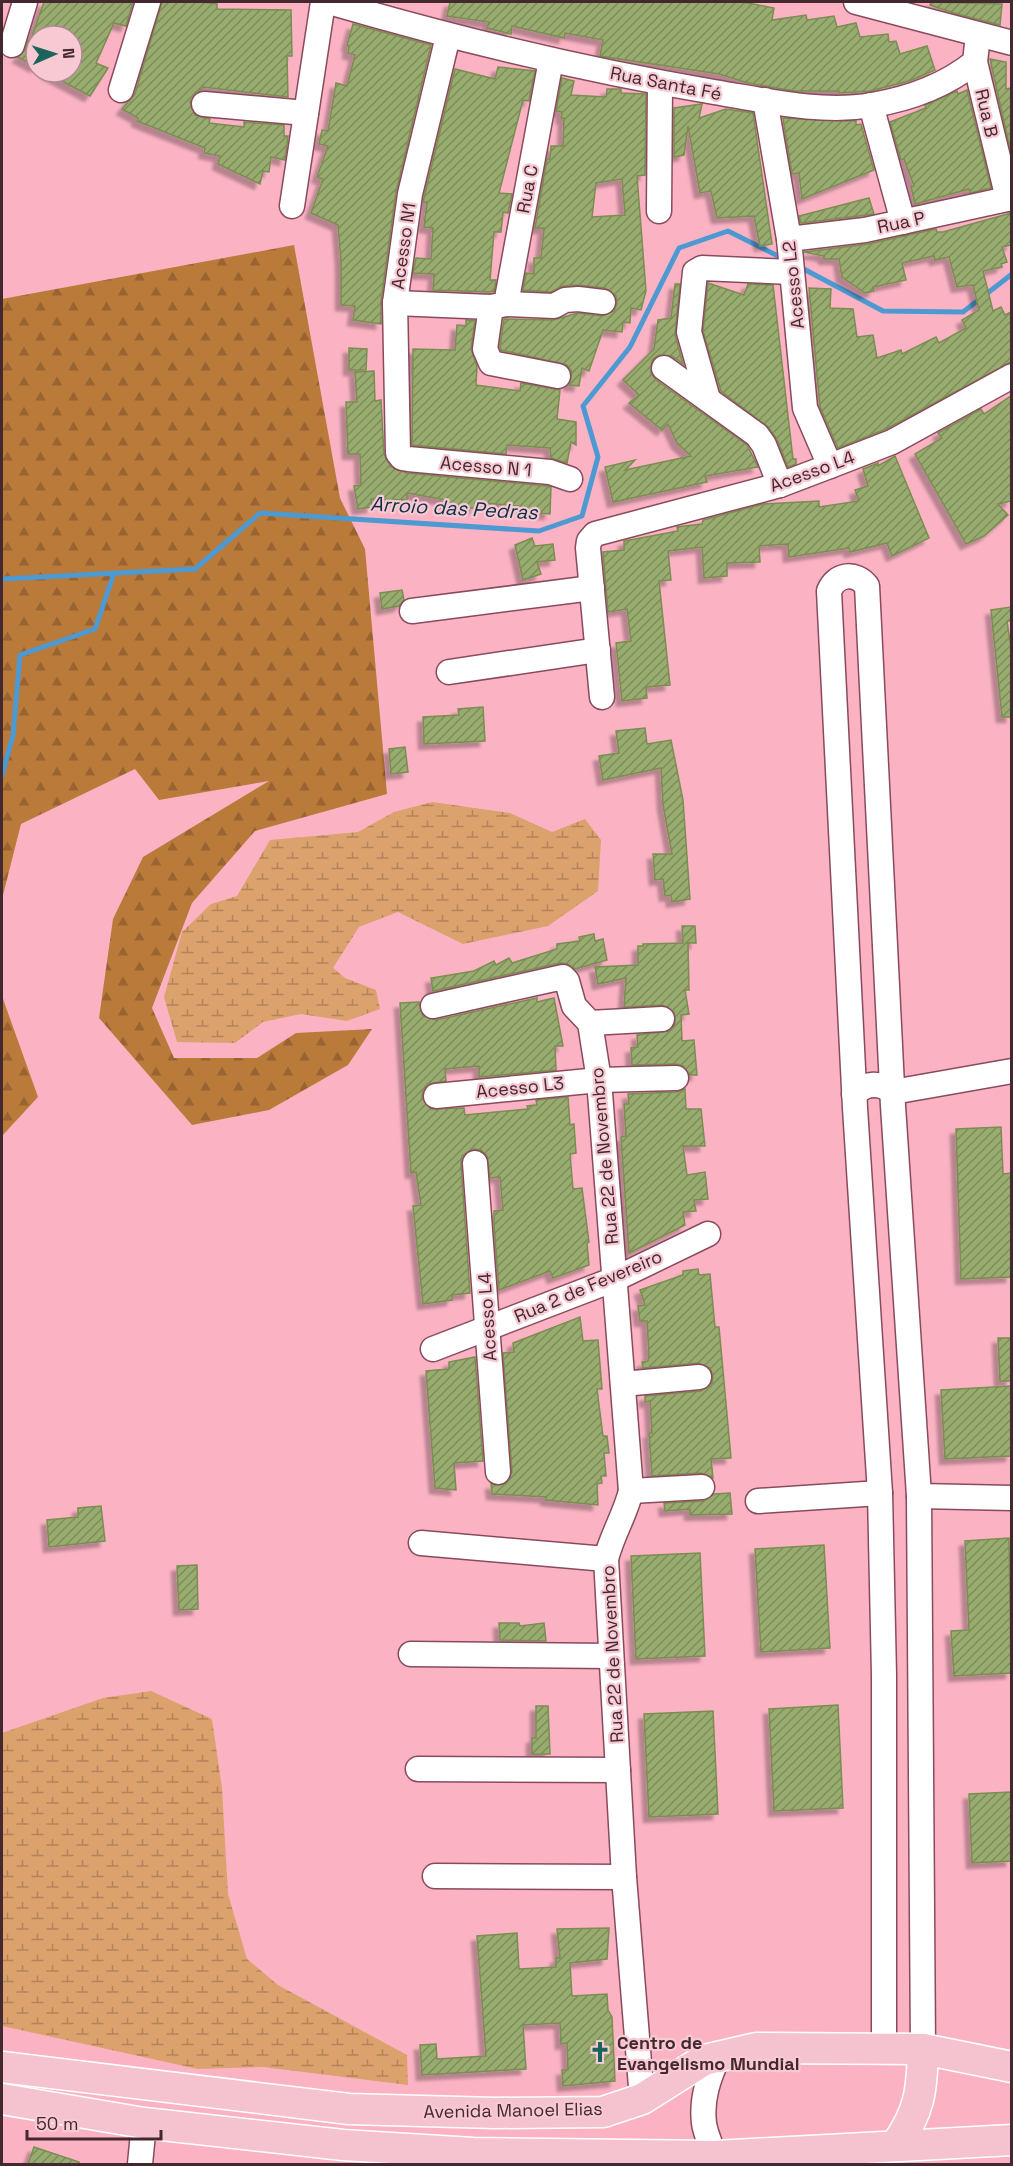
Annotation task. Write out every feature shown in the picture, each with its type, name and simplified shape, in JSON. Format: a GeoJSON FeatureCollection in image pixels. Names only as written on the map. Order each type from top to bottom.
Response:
{"type":"FeatureCollection","features":[{"type":"Feature","properties":{"kind":"main road","name":"Avenida Manoel Elias"},"geometry":{"type":"LineString","coordinates":[[2,2067],[349,2109],[603,2112],[642,2099],[704,2060],[756,2048],[884,2051],[923,2049],[1011,2067]]}},
{"type":"Feature","properties":{"kind":"main road"},"geometry":{"type":"LineString","coordinates":[[896,2145],[912,2121],[919,2099],[923,2049]]}},
{"type":"Feature","properties":{"kind":"main road"},"geometry":{"type":"LineString","coordinates":[[2,2099],[144,2122],[343,2145],[473,2153],[715,2160],[896,2145],[1011,2140]]}},
{"type":"Feature","properties":{"kind":"street"},"geometry":{"type":"LineString","coordinates":[[12,45],[25,2]]}},
{"type":"Feature","properties":{"kind":"street"},"geometry":{"type":"LineString","coordinates":[[122,90],[148,2]]}},
{"type":"Feature","properties":{"kind":"street"},"geometry":{"type":"LineString","coordinates":[[292,206],[323,2]]}},
{"type":"Feature","properties":{"kind":"street","name":"Rua Santa Fé"},"geometry":{"type":"LineString","coordinates":[[329,2],[448,36],[551,60],[660,83],[765,100],[843,107],[871,105],[910,95],[943,83],[975,62]]}},
{"type":"Feature","properties":{"kind":"street"},"geometry":{"type":"LineString","coordinates":[[861,2],[1011,43]]}},
{"type":"Feature","properties":{"kind":"street"},"geometry":{"type":"LineString","coordinates":[[975,62],[978,35]]}},
{"type":"Feature","properties":{"kind":"street","name":"Acesso N1"},"geometry":{"type":"LineString","coordinates":[[402,458],[397,446],[395,303],[411,194],[448,36]]}},
{"type":"Feature","properties":{"kind":"street","name":"Rua C"},"geometry":{"type":"LineString","coordinates":[[551,60],[498,305],[485,349],[491,363],[558,376]]}},
{"type":"Feature","properties":{"kind":"street","name":"Rua B"},"geometry":{"type":"LineString","coordinates":[[975,62],[1010,198]]}},
{"type":"Feature","properties":{"kind":"street"},"geometry":{"type":"LineString","coordinates":[[659,211],[660,83]]}},
{"type":"Feature","properties":{"kind":"street","name":"Acesso L2"},"geometry":{"type":"LineString","coordinates":[[765,100],[789,239],[805,408],[830,466]]}},
{"type":"Feature","properties":{"kind":"street"},"geometry":{"type":"LineString","coordinates":[[204,104],[306,113]]}},
{"type":"Feature","properties":{"kind":"street"},"geometry":{"type":"LineString","coordinates":[[871,105],[903,222]]}},
{"type":"Feature","properties":{"kind":"street","name":"Rua P"},"geometry":{"type":"LineString","coordinates":[[789,239],[846,234],[1010,198]]}},
{"type":"Feature","properties":{"kind":"street"},"geometry":{"type":"LineString","coordinates":[[708,399],[689,332],[695,272],[702,268],[792,272]]}},
{"type":"Feature","properties":{"kind":"street"},"geometry":{"type":"LineString","coordinates":[[395,303],[554,306],[565,300],[603,302]]}},
{"type":"Feature","properties":{"kind":"street"},"geometry":{"type":"LineString","coordinates":[[664,368],[757,435],[764,445],[780,485]]}},
{"type":"Feature","properties":{"kind":"street","name":"Acesso L4"},"geometry":{"type":"LineString","coordinates":[[592,588],[589,541],[600,532],[780,485],[892,442],[1011,376]]}},
{"type":"Feature","properties":{"kind":"street","name":"Acesso N 1"},"geometry":{"type":"LineString","coordinates":[[402,458],[550,472],[570,479]]}},
{"type":"Feature","properties":{"kind":"street"},"geometry":{"type":"LineString","coordinates":[[884,2051],[884,1675],[880,1494],[854,1101],[829,591],[835,581],[846,576],[858,578],[867,586],[893,1099],[919,1495],[923,2049]]}},
{"type":"Feature","properties":{"kind":"street"},"geometry":{"type":"LineString","coordinates":[[412,611],[592,588],[602,697]]}},
{"type":"Feature","properties":{"kind":"street"},"geometry":{"type":"LineString","coordinates":[[448,672],[598,650]]}},
{"type":"Feature","properties":{"kind":"street"},"geometry":{"type":"LineString","coordinates":[[433,1006],[558,976],[567,981],[571,1000],[590,1023],[662,1019]]}},
{"type":"Feature","properties":{"kind":"street","name":"Rua 22 de Novembro"},"geometry":{"type":"LineString","coordinates":[[590,1023],[599,1080],[631,1491],[625,1514],[611,1538],[606,1559],[624,1877],[642,2099]]}},
{"type":"Feature","properties":{"kind":"street"},"geometry":{"type":"LineString","coordinates":[[893,1099],[1011,1071]]}},
{"type":"Feature","properties":{"kind":"street","name":"Acesso L3"},"geometry":{"type":"LineString","coordinates":[[436,1096],[599,1080],[676,1078]]}},
{"type":"Feature","properties":{"kind":"street"},"geometry":{"type":"LineString","coordinates":[[854,1101],[866,1085],[873,1084],[893,1099]]}},
{"type":"Feature","properties":{"kind":"street","name":"Acesso L4"},"geometry":{"type":"LineString","coordinates":[[476,1163],[498,1472]]}},
{"type":"Feature","properties":{"kind":"street","name":"Rua 2 de Fevereiro"},"geometry":{"type":"LineString","coordinates":[[434,1349],[615,1279],[708,1234]]}},
{"type":"Feature","properties":{"kind":"street"},"geometry":{"type":"LineString","coordinates":[[623,1384],[699,1377]]}},
{"type":"Feature","properties":{"kind":"street"},"geometry":{"type":"LineString","coordinates":[[758,1501],[880,1494],[892,1480],[899,1479],[907,1480],[919,1495],[1011,1498]]}},
{"type":"Feature","properties":{"kind":"street"},"geometry":{"type":"LineString","coordinates":[[631,1491],[702,1487]]}},
{"type":"Feature","properties":{"kind":"street"},"geometry":{"type":"LineString","coordinates":[[421,1543],[606,1559]]}},
{"type":"Feature","properties":{"kind":"street"},"geometry":{"type":"LineString","coordinates":[[411,1654],[611,1656]]}},
{"type":"Feature","properties":{"kind":"street"},"geometry":{"type":"LineString","coordinates":[[418,1769],[618,1770]]}},
{"type":"Feature","properties":{"kind":"street"},"geometry":{"type":"LineString","coordinates":[[435,1876],[624,1877]]}},
{"type":"Feature","properties":{"kind":"street"},"geometry":{"type":"LineString","coordinates":[[715,2160],[704,2123],[704,2098],[719,2055]]}},
{"type":"Feature","properties":{"kind":"street"},"geometry":{"type":"LineString","coordinates":[[140,2164],[144,2122]]}},
{"type":"Feature","properties":{"kind":"green space"},"geometry":{"type":"Polygon","coordinates":[[[294,245],[340,498],[365,549],[387,794],[255,831],[192,903],[152,1008],[174,1058],[257,1058],[296,1033],[372,1029],[348,1065],[269,1110],[192,1125],[99,1018],[113,919],[143,857],[269,781],[159,800],[135,769],[21,824],[2,899],[2,299],[294,245]]]}},
{"type":"Feature","properties":{"kind":"green space"},"geometry":{"type":"Polygon","coordinates":[[[432,802],[510,813],[552,832],[585,819],[601,840],[598,891],[548,926],[463,944],[398,912],[359,927],[333,968],[345,978],[376,990],[380,1009],[347,1021],[301,1014],[263,1022],[235,1043],[177,1042],[164,997],[182,932],[211,904],[237,896],[270,840],[358,832],[394,812],[432,802]]]}},
{"type":"Feature","properties":{"kind":"green space"},"geometry":{"type":"Polygon","coordinates":[[[2,996],[38,1097],[2,1136],[2,996]]]}},
{"type":"Feature","properties":{"kind":"green space"},"geometry":{"type":"Polygon","coordinates":[[[151,1691],[212,1719],[222,1788],[228,1894],[247,1959],[278,1985],[407,2055],[408,2085],[263,2067],[198,2069],[2,2026],[2,1733],[103,1698],[151,1691]]]}},
{"type":"Feature","properties":{"kind":"building"},"geometry":{"type":"Polygon","coordinates":[[[44,2],[133,2],[126,26],[114,23],[96,63],[108,68],[90,96],[68,84],[84,84],[84,24],[36,24],[44,2]]]}},
{"type":"Feature","properties":{"kind":"building"},"geometry":{"type":"Polygon","coordinates":[[[162,2],[217,4],[217,9],[291,10],[292,56],[287,56],[288,97],[203,87],[190,102],[195,115],[210,119],[209,123],[244,127],[244,122],[284,125],[284,136],[288,136],[285,160],[271,157],[269,172],[263,171],[260,184],[218,164],[220,156],[204,153],[205,148],[137,121],[138,118],[122,109],[135,94],[162,2]]]}},
{"type":"Feature","properties":{"kind":"building"},"geometry":{"type":"Polygon","coordinates":[[[450,2],[743,2],[774,8],[772,20],[806,15],[807,20],[834,16],[837,27],[856,23],[860,37],[888,34],[889,42],[896,41],[900,54],[927,46],[935,70],[909,81],[870,91],[839,93],[839,91],[794,91],[748,83],[719,74],[600,56],[603,40],[565,33],[564,38],[512,26],[511,34],[487,28],[489,22],[447,16],[450,2]]]}},
{"type":"Feature","properties":{"kind":"building"},"geometry":{"type":"Polygon","coordinates":[[[931,2],[1002,4],[1000,25],[930,5],[931,2]]]}},
{"type":"Feature","properties":{"kind":"building"},"geometry":{"type":"Polygon","coordinates":[[[353,24],[431,45],[396,192],[381,301],[381,324],[353,320],[355,306],[341,305],[338,225],[311,213],[323,179],[317,177],[328,146],[319,144],[322,130],[328,131],[336,83],[347,86],[355,55],[348,53],[349,46],[347,45],[353,24]]]}},
{"type":"Feature","properties":{"kind":"building"},"geometry":{"type":"Polygon","coordinates":[[[24,51],[24,60],[18,57],[24,51]]]}},
{"type":"Feature","properties":{"kind":"building"},"geometry":{"type":"Polygon","coordinates":[[[990,59],[1006,62],[1006,89],[1011,88],[1011,153],[990,59]]]}},
{"type":"Feature","properties":{"kind":"building"},"geometry":{"type":"Polygon","coordinates":[[[498,67],[535,71],[529,101],[523,100],[499,193],[512,194],[508,213],[503,212],[501,232],[494,232],[490,280],[496,280],[494,292],[433,290],[434,274],[413,273],[416,258],[431,259],[433,228],[424,227],[427,202],[423,202],[455,69],[495,79],[498,67]]]}},
{"type":"Feature","properties":{"kind":"building"},"geometry":{"type":"Polygon","coordinates":[[[562,78],[574,81],[571,95],[606,97],[607,89],[621,89],[621,93],[646,94],[645,175],[637,176],[646,291],[641,310],[631,308],[630,323],[623,322],[622,332],[603,330],[589,371],[582,368],[579,386],[569,385],[572,372],[567,365],[501,350],[500,347],[504,319],[553,320],[578,313],[602,316],[614,311],[617,304],[616,296],[605,288],[577,285],[563,286],[551,292],[523,290],[526,273],[534,274],[534,258],[541,258],[544,228],[535,228],[547,159],[550,159],[551,146],[563,146],[564,118],[561,118],[562,112],[556,111],[562,78]],[[622,179],[596,183],[592,217],[625,215],[622,179]]]}},
{"type":"Feature","properties":{"kind":"building"},"geometry":{"type":"Polygon","coordinates":[[[967,90],[991,188],[970,193],[969,189],[915,204],[911,187],[914,186],[904,159],[901,160],[890,122],[926,108],[925,105],[957,91],[958,94],[967,90]]]}},
{"type":"Feature","properties":{"kind":"building"},"geometry":{"type":"Polygon","coordinates":[[[702,104],[699,118],[726,109],[753,113],[772,244],[760,246],[754,216],[717,218],[711,191],[700,193],[688,126],[684,155],[674,157],[674,108],[702,104]]]}},
{"type":"Feature","properties":{"kind":"building"},"geometry":{"type":"Polygon","coordinates":[[[783,118],[856,121],[856,125],[861,124],[874,170],[802,199],[799,173],[792,174],[783,118]]]}},
{"type":"Feature","properties":{"kind":"building"},"geometry":{"type":"Polygon","coordinates":[[[869,198],[874,214],[801,223],[799,216],[869,198]]]}},
{"type":"Feature","properties":{"kind":"building"},"geometry":{"type":"Polygon","coordinates":[[[1011,213],[1011,245],[1002,247],[1007,262],[1001,264],[1002,267],[983,271],[993,311],[1001,307],[1005,315],[1011,312],[1011,362],[886,429],[838,448],[820,407],[809,288],[831,289],[830,308],[853,309],[857,337],[873,335],[877,358],[901,350],[902,354],[936,337],[939,343],[966,328],[962,320],[979,310],[973,285],[957,287],[949,257],[935,260],[934,256],[902,263],[906,280],[873,287],[874,291],[865,293],[842,277],[839,259],[824,259],[824,256],[804,252],[868,244],[936,229],[937,232],[943,232],[1011,213]]]}},
{"type":"Feature","properties":{"kind":"building"},"geometry":{"type":"Polygon","coordinates":[[[708,283],[744,295],[748,284],[773,285],[793,459],[796,459],[796,464],[788,467],[777,439],[768,427],[721,391],[703,331],[708,283]]]}},
{"type":"Feature","properties":{"kind":"building"},"geometry":{"type":"Polygon","coordinates":[[[675,284],[680,284],[675,335],[683,364],[672,356],[659,355],[652,360],[651,373],[656,380],[747,445],[758,467],[705,476],[707,482],[613,502],[605,467],[635,460],[625,470],[691,456],[677,443],[668,424],[662,430],[629,403],[639,395],[623,380],[654,349],[658,320],[671,318],[675,284]]]}},
{"type":"Feature","properties":{"kind":"building"},"geometry":{"type":"Polygon","coordinates":[[[466,320],[475,321],[471,348],[477,366],[476,385],[520,391],[521,383],[560,390],[557,419],[576,422],[576,445],[571,442],[567,463],[551,458],[550,448],[507,445],[506,454],[412,445],[413,349],[455,350],[457,325],[466,326],[466,320]]]}},
{"type":"Feature","properties":{"kind":"building"},"geometry":{"type":"Polygon","coordinates":[[[349,348],[367,349],[366,370],[349,370],[349,348]]]}},
{"type":"Feature","properties":{"kind":"building"},"geometry":{"type":"Polygon","coordinates":[[[374,371],[375,401],[381,400],[384,454],[391,467],[407,473],[551,487],[550,514],[526,512],[526,507],[475,502],[475,508],[445,508],[446,500],[407,493],[407,500],[371,499],[372,507],[358,509],[354,486],[361,485],[360,454],[348,454],[346,402],[357,402],[355,372],[374,371]]]}},
{"type":"Feature","properties":{"kind":"building"},"geometry":{"type":"Polygon","coordinates":[[[1011,396],[1011,501],[998,504],[1008,515],[984,536],[966,544],[915,454],[942,438],[938,433],[981,409],[984,414],[1011,396]]]}},
{"type":"Feature","properties":{"kind":"building"},"geometry":{"type":"Polygon","coordinates":[[[895,456],[929,538],[892,556],[887,543],[850,552],[849,548],[789,557],[788,544],[759,546],[760,562],[727,563],[727,576],[704,578],[702,547],[668,551],[671,580],[659,581],[670,685],[646,687],[647,698],[622,701],[616,643],[631,641],[627,609],[608,612],[603,552],[624,550],[624,541],[678,531],[677,527],[702,524],[703,520],[763,504],[819,501],[819,507],[859,501],[855,490],[868,486],[863,469],[878,463],[878,466],[895,456]]]}},
{"type":"Feature","properties":{"kind":"building"},"geometry":{"type":"Polygon","coordinates":[[[532,538],[535,546],[553,544],[555,560],[537,562],[541,574],[523,580],[515,545],[532,538]]]}},
{"type":"Feature","properties":{"kind":"building"},"geometry":{"type":"Polygon","coordinates":[[[402,590],[404,600],[399,606],[382,609],[380,593],[402,590]]]}},
{"type":"Feature","properties":{"kind":"building"},"geometry":{"type":"Polygon","coordinates":[[[1011,607],[1011,621],[1007,621],[1011,648],[1011,717],[1002,717],[991,610],[1011,607]]]}},
{"type":"Feature","properties":{"kind":"building"},"geometry":{"type":"Polygon","coordinates":[[[483,707],[485,741],[424,744],[423,717],[459,715],[458,709],[483,707]]]}},
{"type":"Feature","properties":{"kind":"building"},"geometry":{"type":"Polygon","coordinates":[[[645,728],[647,744],[671,740],[683,800],[690,899],[672,902],[671,895],[665,896],[663,879],[655,880],[653,854],[672,854],[663,805],[661,768],[603,780],[599,756],[619,753],[616,731],[645,728]]]}},
{"type":"Feature","properties":{"kind":"building"},"geometry":{"type":"Polygon","coordinates":[[[405,747],[408,772],[391,774],[389,749],[405,747]]]}},
{"type":"Feature","properties":{"kind":"building"},"geometry":{"type":"Polygon","coordinates":[[[682,926],[695,926],[696,943],[688,943],[689,990],[685,990],[689,1014],[681,1015],[682,1041],[694,1040],[697,1075],[690,1075],[683,1066],[676,1064],[632,1065],[631,1048],[638,1047],[637,1035],[669,1031],[675,1025],[674,1012],[662,1005],[624,1007],[626,978],[598,984],[595,967],[638,965],[638,946],[683,943],[682,926]]]}},
{"type":"Feature","properties":{"kind":"building"},"geometry":{"type":"Polygon","coordinates":[[[594,934],[595,941],[603,939],[607,960],[575,969],[560,963],[433,991],[431,978],[474,971],[494,961],[496,965],[509,958],[512,963],[557,949],[557,944],[580,941],[579,937],[594,934]]]}},
{"type":"Feature","properties":{"kind":"building"},"geometry":{"type":"Polygon","coordinates":[[[537,998],[537,1002],[554,998],[563,1046],[555,1046],[556,1070],[479,1077],[479,1066],[445,1069],[446,1081],[428,1084],[423,1090],[422,1098],[431,1109],[464,1108],[465,1115],[528,1109],[527,1106],[537,1105],[536,1100],[568,1097],[570,1125],[574,1124],[576,1153],[570,1154],[573,1189],[582,1188],[589,1242],[587,1243],[589,1265],[553,1278],[550,1271],[499,1290],[494,1211],[503,1210],[500,1177],[490,1178],[487,1156],[481,1150],[473,1149],[462,1156],[461,1164],[470,1293],[452,1295],[452,1300],[423,1304],[413,1206],[421,1205],[416,1172],[411,1173],[400,1003],[419,1002],[423,1016],[436,1020],[537,998]]]}},
{"type":"Feature","properties":{"kind":"building"},"geometry":{"type":"Polygon","coordinates":[[[685,1089],[686,1109],[701,1109],[705,1146],[683,1146],[687,1175],[705,1172],[708,1199],[694,1200],[696,1211],[683,1212],[685,1225],[629,1253],[621,1137],[626,1136],[624,1104],[629,1104],[628,1094],[676,1092],[685,1089]]]}},
{"type":"Feature","properties":{"kind":"building"},"geometry":{"type":"Polygon","coordinates":[[[1001,1127],[1003,1174],[1011,1173],[1011,1277],[961,1279],[956,1129],[1001,1127]]]}},
{"type":"Feature","properties":{"kind":"building"},"geometry":{"type":"Polygon","coordinates":[[[698,1269],[699,1275],[710,1274],[715,1327],[719,1327],[731,1458],[711,1459],[713,1478],[701,1473],[652,1476],[649,1433],[652,1433],[650,1401],[645,1402],[645,1396],[701,1391],[712,1383],[713,1376],[710,1368],[698,1363],[643,1368],[642,1362],[648,1361],[649,1354],[647,1321],[640,1321],[638,1306],[645,1305],[640,1290],[683,1275],[683,1271],[698,1269]]]}},
{"type":"Feature","properties":{"kind":"building"},"geometry":{"type":"Polygon","coordinates":[[[580,1317],[583,1341],[598,1340],[602,1389],[597,1389],[603,1436],[607,1436],[609,1453],[604,1453],[606,1476],[601,1476],[602,1483],[597,1484],[598,1505],[546,1500],[546,1497],[492,1494],[491,1484],[506,1484],[512,1472],[503,1353],[514,1352],[513,1343],[580,1317]]]}},
{"type":"Feature","properties":{"kind":"building"},"geometry":{"type":"Polygon","coordinates":[[[998,1338],[1011,1338],[1011,1381],[1000,1381],[998,1338]]]}},
{"type":"Feature","properties":{"kind":"building"},"geometry":{"type":"Polygon","coordinates":[[[475,1357],[483,1461],[454,1463],[456,1490],[435,1488],[426,1371],[449,1369],[449,1362],[475,1357]]]}},
{"type":"Feature","properties":{"kind":"building"},"geometry":{"type":"Polygon","coordinates":[[[1011,1386],[1011,1456],[945,1459],[941,1390],[1011,1386]]]}},
{"type":"Feature","properties":{"kind":"building"},"geometry":{"type":"Polygon","coordinates":[[[730,1493],[732,1514],[690,1515],[690,1509],[665,1511],[664,1503],[703,1501],[714,1494],[730,1493]]]}},
{"type":"Feature","properties":{"kind":"building"},"geometry":{"type":"Polygon","coordinates":[[[101,1506],[105,1541],[49,1547],[47,1520],[78,1517],[78,1508],[101,1506]]]}},
{"type":"Feature","properties":{"kind":"building"},"geometry":{"type":"Polygon","coordinates":[[[1009,1538],[1011,1673],[954,1676],[951,1631],[969,1630],[965,1541],[1009,1538]]]}},
{"type":"Feature","properties":{"kind":"building"},"geometry":{"type":"Polygon","coordinates":[[[824,1545],[830,1648],[761,1652],[755,1549],[824,1545]]]}},
{"type":"Feature","properties":{"kind":"building"},"geometry":{"type":"Polygon","coordinates":[[[700,1553],[705,1656],[636,1659],[631,1556],[700,1553]]]}},
{"type":"Feature","properties":{"kind":"building"},"geometry":{"type":"Polygon","coordinates":[[[197,1565],[198,1609],[179,1610],[177,1566],[197,1565]]]}},
{"type":"Feature","properties":{"kind":"building"},"geometry":{"type":"Polygon","coordinates":[[[499,1623],[519,1623],[520,1626],[544,1623],[546,1641],[500,1640],[499,1623]]]}},
{"type":"Feature","properties":{"kind":"building"},"geometry":{"type":"Polygon","coordinates":[[[838,1705],[843,1808],[774,1811],[769,1709],[838,1705]]]}},
{"type":"Feature","properties":{"kind":"building"},"geometry":{"type":"Polygon","coordinates":[[[536,1706],[548,1706],[550,1754],[532,1754],[532,1738],[536,1738],[536,1706]]]}},
{"type":"Feature","properties":{"kind":"building"},"geometry":{"type":"Polygon","coordinates":[[[713,1711],[718,1814],[649,1817],[644,1714],[713,1711]]]}},
{"type":"Feature","properties":{"kind":"building"},"geometry":{"type":"Polygon","coordinates":[[[1011,1792],[1011,1861],[972,1863],[969,1794],[1011,1792]]]}},
{"type":"Feature","properties":{"kind":"building"},"geometry":{"type":"Polygon","coordinates":[[[609,1928],[607,1959],[570,1963],[572,1996],[607,1994],[608,2010],[612,2017],[615,2081],[563,2086],[562,2070],[568,2070],[567,2043],[561,2044],[560,2023],[523,2025],[526,2069],[422,2075],[420,2045],[436,2044],[437,2059],[486,2056],[477,1936],[517,1933],[519,1969],[556,1967],[556,1958],[560,1958],[557,1929],[609,1928]]]}},
{"type":"Feature","properties":{"kind":"building"},"geometry":{"type":"Polygon","coordinates":[[[34,2147],[79,2162],[79,2164],[28,2164],[34,2147]]]}},
{"type":"Feature","properties":{"kind":"waterway","name":"Arroio das Pedras"},"geometry":{"type":"LineString","coordinates":[[2,579],[195,569],[260,513],[539,531],[582,516],[598,457],[583,406],[630,347],[679,248],[728,231],[784,259]]}},
{"type":"Feature","properties":{"kind":"waterway","name":"Arroio das Pedras"},"geometry":{"type":"LineString","coordinates":[[798,266],[883,311],[963,312],[1012,274]]}},
{"type":"Feature","properties":{"kind":"waterway"},"geometry":{"type":"LineString","coordinates":[[2,775],[13,735],[20,655],[95,629],[114,573]]}},
{"type":"Feature","properties":{"kind":"place","name":"Centro de Evangelismo Mundial"},"geometry":{"type":"Point","coordinates":[600,2052]}}]}
